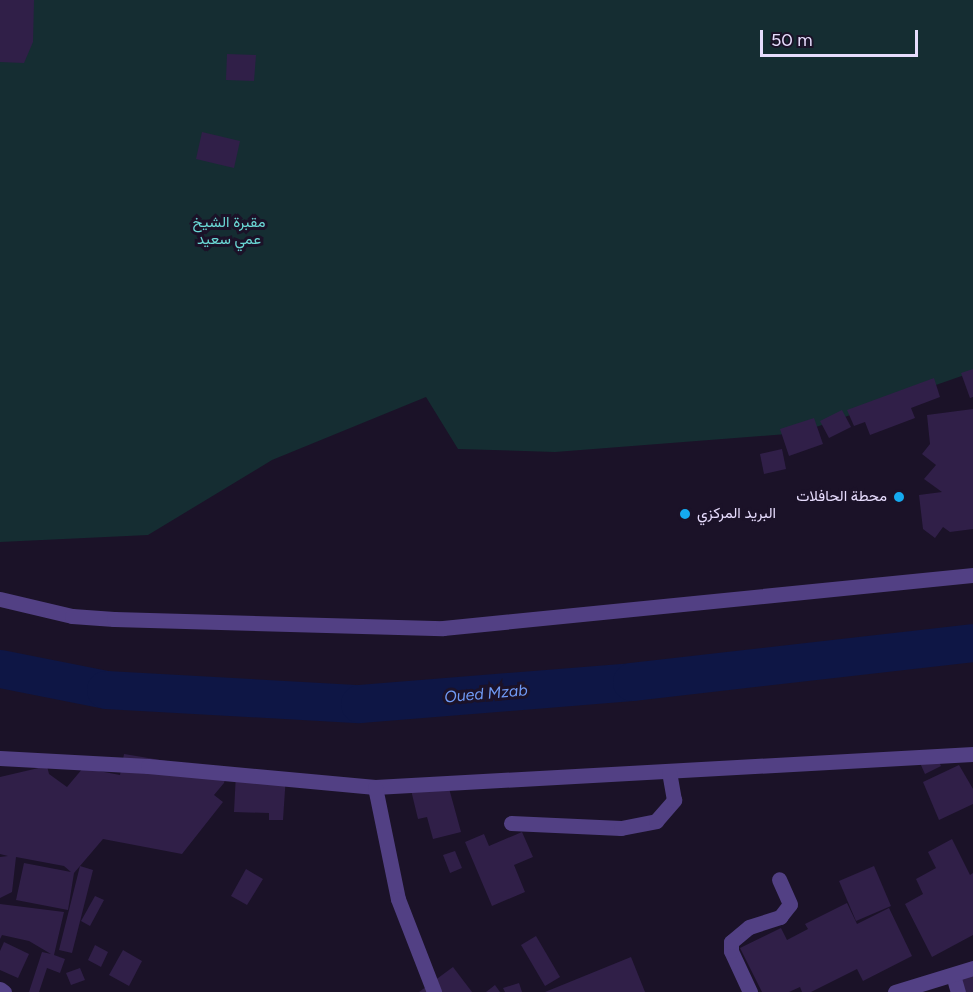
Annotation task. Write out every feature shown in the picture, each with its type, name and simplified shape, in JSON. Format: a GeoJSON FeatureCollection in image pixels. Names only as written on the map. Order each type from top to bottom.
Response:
{"type":"FeatureCollection","features":[{"type":"Feature","properties":{"kind":"street"},"geometry":{"type":"LineString","coordinates":[[0,599],[72,616],[443,628],[973,575]]}},
{"type":"Feature","properties":{"kind":"street"},"geometry":{"type":"LineString","coordinates":[[0,758],[148,766],[375,788],[973,754]]}},
{"type":"Feature","properties":{"kind":"street"},"geometry":{"type":"LineString","coordinates":[[511,824],[621,828],[656,821],[674,800],[669,772]]}},
{"type":"Feature","properties":{"kind":"street"},"geometry":{"type":"LineString","coordinates":[[375,788],[398,899],[434,992]]}},
{"type":"Feature","properties":{"kind":"street"},"geometry":{"type":"LineString","coordinates":[[750,992],[731,951],[731,942],[749,927],[780,917],[790,904],[779,879]]}},
{"type":"Feature","properties":{"kind":"street"},"geometry":{"type":"LineString","coordinates":[[900,991],[973,968]]}},
{"type":"Feature","properties":{"kind":"street"},"geometry":{"type":"LineString","coordinates":[[953,975],[958,992]]}},
{"type":"Feature","properties":{"kind":"street"},"geometry":{"type":"LineString","coordinates":[[0,989],[4,992]]}},
{"type":"Feature","properties":{"kind":"green space","name":"مقبرة الشيخ عمي سعيد"},"geometry":{"type":"Polygon","coordinates":[[[0,0],[973,0],[973,372],[799,433],[555,452],[458,449],[426,397],[272,460],[148,535],[0,542],[0,0]]]}},
{"type":"Feature","properties":{"kind":"building"},"geometry":{"type":"Polygon","coordinates":[[[0,0],[34,0],[33,42],[24,63],[0,62],[0,0]]]}},
{"type":"Feature","properties":{"kind":"building"},"geometry":{"type":"Polygon","coordinates":[[[227,54],[256,55],[254,81],[226,80],[227,54]]]}},
{"type":"Feature","properties":{"kind":"building"},"geometry":{"type":"Polygon","coordinates":[[[202,132],[240,141],[234,168],[196,159],[202,132]]]}},
{"type":"Feature","properties":{"kind":"building"},"geometry":{"type":"Polygon","coordinates":[[[973,369],[973,397],[970,398],[961,373],[973,369]]]}},
{"type":"Feature","properties":{"kind":"building"},"geometry":{"type":"Polygon","coordinates":[[[934,378],[940,397],[911,408],[915,418],[870,435],[865,422],[854,426],[847,410],[934,378]]]}},
{"type":"Feature","properties":{"kind":"building"},"geometry":{"type":"Polygon","coordinates":[[[973,409],[973,529],[950,532],[943,527],[935,538],[923,529],[919,495],[942,492],[924,479],[936,465],[922,454],[930,444],[927,415],[973,409]]]}},
{"type":"Feature","properties":{"kind":"building"},"geometry":{"type":"Polygon","coordinates":[[[842,410],[851,427],[829,438],[820,421],[842,410]]]}},
{"type":"Feature","properties":{"kind":"building"},"geometry":{"type":"Polygon","coordinates":[[[814,418],[823,444],[789,456],[780,429],[814,418]]]}},
{"type":"Feature","properties":{"kind":"building"},"geometry":{"type":"Polygon","coordinates":[[[782,449],[786,469],[764,474],[760,454],[782,449]]]}},
{"type":"Feature","properties":{"kind":"building"},"geometry":{"type":"Polygon","coordinates":[[[124,754],[227,771],[224,783],[214,795],[223,802],[182,854],[103,839],[74,873],[68,910],[16,900],[24,863],[71,872],[64,866],[16,857],[12,892],[0,898],[0,857],[8,856],[0,854],[0,777],[47,766],[49,774],[67,787],[83,768],[120,775],[124,754]]]}},
{"type":"Feature","properties":{"kind":"building"},"geometry":{"type":"Polygon","coordinates":[[[936,756],[941,766],[925,774],[920,763],[936,756]]]}},
{"type":"Feature","properties":{"kind":"building"},"geometry":{"type":"Polygon","coordinates":[[[959,765],[973,789],[973,804],[939,820],[923,782],[959,765]]]}},
{"type":"Feature","properties":{"kind":"building"},"geometry":{"type":"Polygon","coordinates":[[[236,773],[286,775],[283,820],[269,820],[269,813],[234,812],[236,773]]]}},
{"type":"Feature","properties":{"kind":"building"},"geometry":{"type":"Polygon","coordinates":[[[447,781],[461,832],[433,839],[427,817],[418,819],[411,790],[447,781]]]}},
{"type":"Feature","properties":{"kind":"building"},"geometry":{"type":"Polygon","coordinates":[[[522,832],[533,857],[514,865],[525,892],[492,906],[465,842],[484,834],[489,846],[522,832]]]}},
{"type":"Feature","properties":{"kind":"building"},"geometry":{"type":"Polygon","coordinates":[[[952,839],[970,875],[973,873],[973,935],[932,957],[905,904],[923,894],[916,879],[936,868],[928,852],[952,839]]]}},
{"type":"Feature","properties":{"kind":"building"},"geometry":{"type":"Polygon","coordinates":[[[455,851],[462,868],[450,873],[443,855],[455,851]]]}},
{"type":"Feature","properties":{"kind":"building"},"geometry":{"type":"Polygon","coordinates":[[[80,866],[93,870],[72,953],[59,950],[80,866]]]}},
{"type":"Feature","properties":{"kind":"building"},"geometry":{"type":"Polygon","coordinates":[[[874,866],[891,906],[856,921],[839,881],[874,866]]]}},
{"type":"Feature","properties":{"kind":"building"},"geometry":{"type":"Polygon","coordinates":[[[246,869],[263,879],[247,905],[231,896],[246,869]]]}},
{"type":"Feature","properties":{"kind":"building"},"geometry":{"type":"Polygon","coordinates":[[[95,896],[104,900],[90,926],[81,921],[95,896]]]}},
{"type":"Feature","properties":{"kind":"building"},"geometry":{"type":"Polygon","coordinates":[[[847,903],[857,924],[889,908],[912,956],[863,981],[857,969],[811,992],[802,992],[800,987],[789,992],[762,992],[740,948],[781,928],[787,940],[808,929],[805,924],[847,903]]]}},
{"type":"Feature","properties":{"kind":"building"},"geometry":{"type":"Polygon","coordinates":[[[0,904],[64,912],[54,955],[65,959],[60,973],[47,968],[39,992],[29,992],[42,952],[51,954],[29,941],[2,935],[0,939],[0,904]]]}},
{"type":"Feature","properties":{"kind":"building"},"geometry":{"type":"Polygon","coordinates":[[[536,936],[560,977],[545,986],[521,945],[536,936]]]}},
{"type":"Feature","properties":{"kind":"building"},"geometry":{"type":"Polygon","coordinates":[[[4,942],[29,954],[18,978],[0,970],[0,951],[4,942]]]}},
{"type":"Feature","properties":{"kind":"building"},"geometry":{"type":"Polygon","coordinates":[[[95,945],[108,952],[101,967],[88,960],[95,945]]]}},
{"type":"Feature","properties":{"kind":"building"},"geometry":{"type":"Polygon","coordinates":[[[123,950],[142,961],[129,986],[109,975],[123,950]]]}},
{"type":"Feature","properties":{"kind":"building"},"geometry":{"type":"Polygon","coordinates":[[[631,957],[645,992],[545,992],[631,957]]]}},
{"type":"Feature","properties":{"kind":"building"},"geometry":{"type":"Polygon","coordinates":[[[970,962],[973,970],[973,992],[955,992],[970,962]]]}},
{"type":"Feature","properties":{"kind":"building"},"geometry":{"type":"Polygon","coordinates":[[[453,967],[472,992],[419,992],[453,967]]]}},
{"type":"Feature","properties":{"kind":"building"},"geometry":{"type":"Polygon","coordinates":[[[80,968],[85,980],[71,985],[66,973],[80,968]]]}},
{"type":"Feature","properties":{"kind":"building"},"geometry":{"type":"Polygon","coordinates":[[[519,983],[522,992],[505,992],[503,988],[519,983]]]}},
{"type":"Feature","properties":{"kind":"building"},"geometry":{"type":"Polygon","coordinates":[[[495,985],[500,992],[486,992],[495,985]]]}},
{"type":"Feature","properties":{"kind":"waterway","name":"Oued Mzab"},"geometry":{"type":"LineString","coordinates":[[0,669],[106,690],[360,704],[632,682],[973,643]]}},
{"type":"Feature","properties":{"kind":"place","name":"محطة الحافلات"},"geometry":{"type":"Point","coordinates":[899,497]}},
{"type":"Feature","properties":{"kind":"place","name":"البريد المركزي"},"geometry":{"type":"Point","coordinates":[685,514]}}]}
